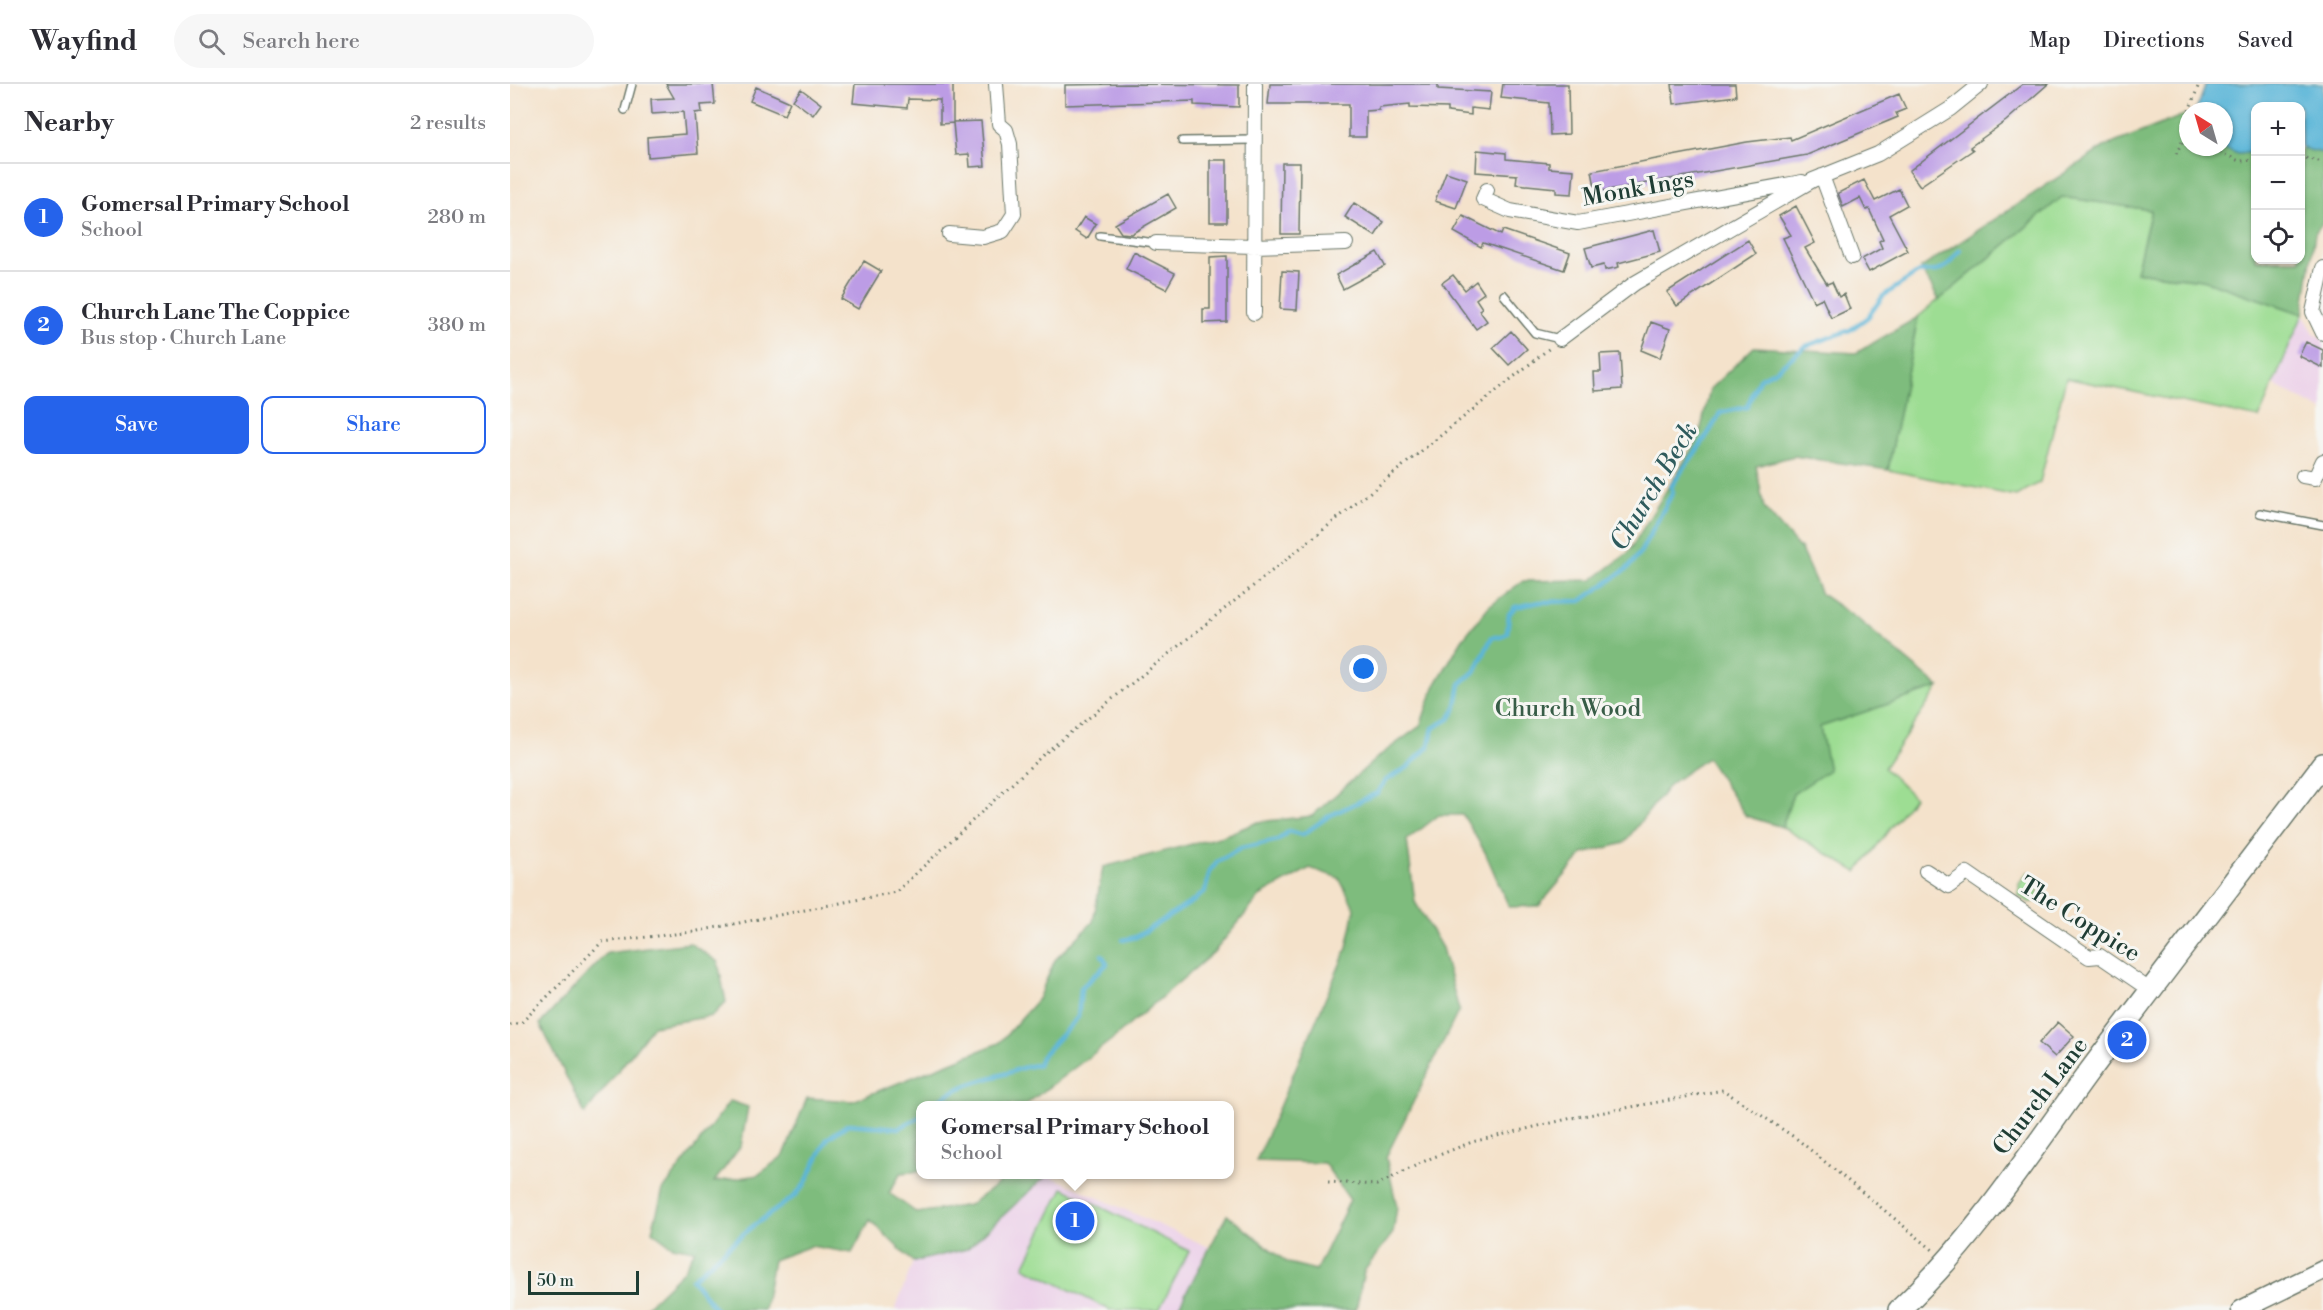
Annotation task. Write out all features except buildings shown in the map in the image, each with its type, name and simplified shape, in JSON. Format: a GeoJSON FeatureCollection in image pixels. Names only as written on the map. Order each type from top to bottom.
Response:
{"type":"FeatureCollection","features":[{"type":"Feature","properties":{"kind":"main road","name":"Church Lane"},"geometry":{"type":"LineString","coordinates":[[1899,1310],[1946,1261],[2027,1157],[2150,990],[2323,764]]}},
{"type":"Feature","properties":{"kind":"main road"},"geometry":{"type":"LineString","coordinates":[[2241,1310],[2323,1270]]}},
{"type":"Feature","properties":{"kind":"street"},"geometry":{"type":"LineString","coordinates":[[949,234],[983,237],[1003,231],[1014,214],[1010,144],[1006,130],[999,124],[996,84]]}},
{"type":"Feature","properties":{"kind":"street"},"geometry":{"type":"LineString","coordinates":[[1254,313],[1255,84]]}},
{"type":"Feature","properties":{"kind":"street","name":"Monk Ings"},"geometry":{"type":"LineString","coordinates":[[1560,339],[1635,283],[1818,178],[1878,154],[1950,109],[1981,84]]}},
{"type":"Feature","properties":{"kind":"street"},"geometry":{"type":"LineString","coordinates":[[1818,178],[1852,257]]}},
{"type":"Feature","properties":{"kind":"street","name":"Monk Ings"},"geometry":{"type":"LineString","coordinates":[[1482,201],[1510,211],[1578,223],[1818,178]]}},
{"type":"Feature","properties":{"kind":"street"},"geometry":{"type":"LineString","coordinates":[[1156,243],[1254,246],[1346,243]]}},
{"type":"Feature","properties":{"kind":"street"},"geometry":{"type":"LineString","coordinates":[[2323,268],[2313,312],[2323,333]]}},
{"type":"Feature","properties":{"kind":"street"},"geometry":{"type":"LineString","coordinates":[[2303,476],[2315,478],[2323,461]]}},
{"type":"Feature","properties":{"kind":"street","name":"The Coppice"},"geometry":{"type":"LineString","coordinates":[[1926,871],[1949,886],[1967,873],[2089,957],[2100,956],[2150,990]]}},
{"type":"Feature","properties":{"kind":"lane"},"geometry":{"type":"LineString","coordinates":[[625,110],[632,84]]}},
{"type":"Feature","properties":{"kind":"lane"},"geometry":{"type":"LineString","coordinates":[[1182,141],[1254,140]]}},
{"type":"Feature","properties":{"kind":"lane"},"geometry":{"type":"LineString","coordinates":[[1100,236],[1156,243]]}},
{"type":"Feature","properties":{"kind":"lane"},"geometry":{"type":"LineString","coordinates":[[1504,295],[1535,333],[1560,339]]}},
{"type":"Feature","properties":{"kind":"lane"},"geometry":{"type":"LineString","coordinates":[[2260,513],[2323,525]]}},
{"type":"Feature","properties":{"kind":"path"},"geometry":{"type":"LineString","coordinates":[[2192,102],[2199,84]]}},
{"type":"Feature","properties":{"kind":"path"},"geometry":{"type":"LineString","coordinates":[[2176,154],[2179,149]]}},
{"type":"Feature","properties":{"kind":"path"},"geometry":{"type":"LineString","coordinates":[[2228,156],[2239,161],[2251,160]]}},
{"type":"Feature","properties":{"kind":"path"},"geometry":{"type":"LineString","coordinates":[[2305,158],[2323,162]]}},
{"type":"Feature","properties":{"kind":"path"},"geometry":{"type":"LineString","coordinates":[[510,1024],[521,1023],[602,942],[693,932],[896,892],[1046,753],[1560,339]]}},
{"type":"Feature","properties":{"kind":"path"},"geometry":{"type":"LineString","coordinates":[[1328,1182],[1377,1185],[1429,1159],[1472,1142],[1594,1114],[1723,1090],[1830,1164],[1946,1261]]}},
{"type":"Feature","properties":{"kind":"shaded area"},"geometry":{"type":"Polygon","coordinates":[[[2303,314],[2314,333],[2323,340],[2323,411],[2274,385],[2303,314]]]}},
{"type":"Feature","properties":{"kind":"shaded area"},"geometry":{"type":"Polygon","coordinates":[[[1043,1179],[1056,1179],[1209,1247],[1177,1310],[895,1310],[913,1262],[967,1249],[1043,1179]]]}},
{"type":"Feature","properties":{"kind":"green space"},"geometry":{"type":"Polygon","coordinates":[[[2179,117],[2179,156],[2233,156],[2233,152],[2238,154],[2251,152],[2251,264],[2305,264],[2305,149],[2323,153],[2323,222],[2315,233],[2303,314],[2203,280],[2136,272],[2151,210],[2062,197],[1939,300],[1921,268],[2104,147],[2179,117]]]}},
{"type":"Feature","properties":{"kind":"green space"},"geometry":{"type":"Polygon","coordinates":[[[2062,197],[2151,210],[2136,272],[2203,280],[2303,314],[2259,418],[2066,378],[2040,482],[2016,496],[1888,470],[1918,317],[2062,197]]]}},
{"type":"Feature","properties":{"kind":"green space","name":"Church Wood"},"geometry":{"type":"Polygon","coordinates":[[[1918,317],[1888,470],[1794,456],[1756,466],[1764,508],[1801,550],[1821,594],[1860,621],[1939,687],[1820,727],[1829,770],[1793,794],[1782,827],[1746,816],[1707,758],[1670,784],[1624,843],[1583,854],[1539,906],[1509,907],[1485,852],[1463,815],[1439,815],[1407,840],[1415,902],[1442,948],[1459,1010],[1386,1157],[1397,1207],[1393,1233],[1364,1271],[1356,1310],[1177,1310],[1227,1215],[1288,1263],[1316,1270],[1350,1200],[1324,1163],[1256,1161],[1347,948],[1355,909],[1339,878],[1310,868],[1261,895],[1214,952],[1114,1038],[1030,1101],[916,1101],[916,1171],[901,1173],[889,1193],[917,1213],[969,1205],[1005,1179],[1043,1179],[967,1249],[913,1262],[870,1220],[852,1253],[811,1246],[773,1260],[764,1310],[643,1310],[683,1271],[695,1250],[672,1246],[652,1231],[663,1190],[730,1101],[748,1107],[741,1146],[714,1182],[758,1175],[784,1155],[807,1098],[853,1101],[999,1043],[1038,999],[1055,960],[1093,922],[1103,867],[1223,836],[1258,822],[1312,816],[1379,756],[1420,726],[1434,687],[1462,640],[1489,606],[1523,581],[1592,580],[1628,553],[1699,437],[1710,389],[1754,347],[1856,353],[1918,317]]]}},
{"type":"Feature","properties":{"kind":"green space"},"geometry":{"type":"Polygon","coordinates":[[[1939,687],[1884,768],[1914,797],[1857,872],[1782,827],[1793,794],[1828,770],[1819,727],[1939,687]]]}},
{"type":"Feature","properties":{"kind":"green space"},"geometry":{"type":"Polygon","coordinates":[[[2028,872],[2037,878],[2038,895],[2034,902],[2029,902],[2019,896],[2019,883],[2028,872]]]}},
{"type":"Feature","properties":{"kind":"green space"},"geometry":{"type":"Polygon","coordinates":[[[690,943],[718,962],[726,1002],[712,1016],[653,1026],[585,1114],[540,1024],[607,953],[690,943]]]}},
{"type":"Feature","properties":{"kind":"green space"},"geometry":{"type":"Polygon","coordinates":[[[1063,1188],[1189,1251],[1159,1310],[1110,1310],[1024,1267],[1063,1188]]]}},
{"type":"Feature","properties":{"kind":"water"},"geometry":{"type":"Polygon","coordinates":[[[2206,84],[2323,84],[2323,153],[2305,149],[2305,102],[2251,102],[2251,152],[2238,154],[2233,152],[2233,102],[2199,102],[2206,84]]]}},
{"type":"Feature","properties":{"kind":"waterway","name":"Church Beck"},"geometry":{"type":"LineString","coordinates":[[1123,940],[1136,937],[1195,900],[1205,891],[1210,871],[1217,862],[1241,848],[1278,840],[1289,831],[1302,835],[1329,816],[1377,793],[1385,781],[1408,767],[1429,746],[1433,728],[1449,719],[1455,710],[1460,684],[1476,670],[1492,637],[1501,637],[1507,633],[1509,614],[1515,607],[1540,602],[1581,601],[1628,568],[1640,553],[1673,492],[1671,487],[1703,442],[1720,413],[1747,407],[1759,379],[1776,370],[1806,346],[1850,330],[1868,317],[1883,296],[1919,272],[1937,271],[1947,266],[1960,250]]}},
{"type":"Feature","properties":{"kind":"waterway","name":"Church Beck"},"geometry":{"type":"LineString","coordinates":[[938,1101],[964,1086],[1038,1065],[1041,1057],[1078,1017],[1081,988],[1107,964],[1102,955]]}},
{"type":"Feature","properties":{"kind":"waterway","name":"Church Beck"},"geometry":{"type":"LineString","coordinates":[[716,1310],[692,1279],[749,1229],[795,1196],[805,1184],[827,1139],[848,1124],[899,1128],[916,1119]]}},
{"type":"Feature","properties":{"kind":"place","name":"Church Lane The Coppice"},"geometry":{"type":"Point","coordinates":[2127,1040]}},
{"type":"Feature","properties":{"kind":"place","name":"Gomersal Primary School"},"geometry":{"type":"Point","coordinates":[1075,1221]}}]}
